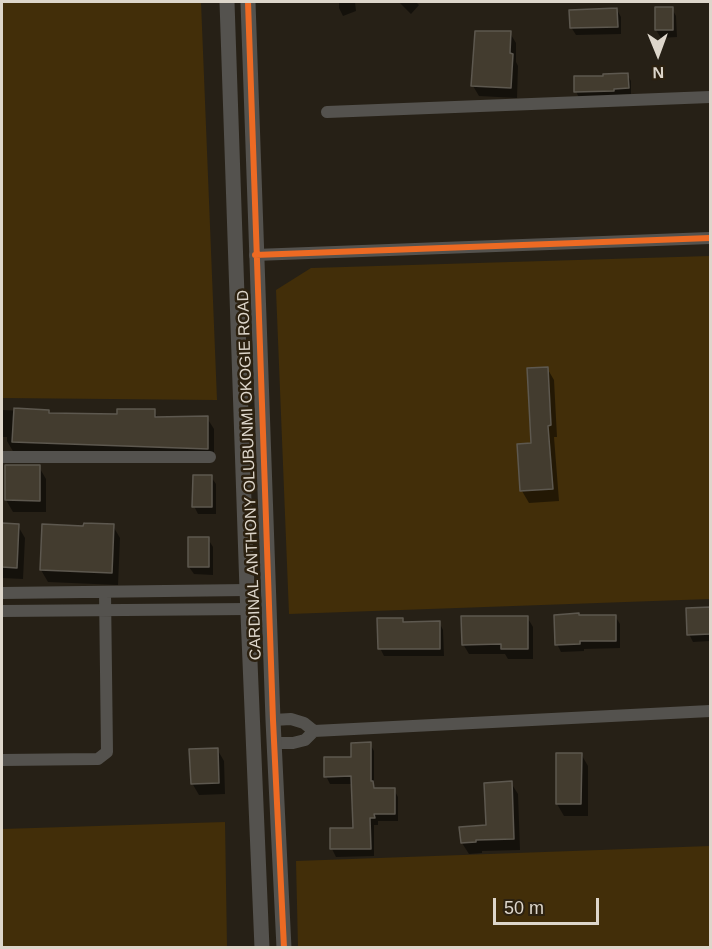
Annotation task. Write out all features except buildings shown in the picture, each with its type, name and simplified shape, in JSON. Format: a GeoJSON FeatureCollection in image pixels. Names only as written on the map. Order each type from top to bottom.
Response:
{"type":"FeatureCollection","features":[{"type":"Feature","properties":{"kind":"street","name":"CARDINAL ANTHONY OLUBUNMI OKOGIE ROAD"},"geometry":{"type":"LineString","coordinates":[[228,2],[247,590],[262,948]]}},
{"type":"Feature","properties":{"kind":"street","name":"CARDINAL ANTHONY OLUBUNMI OKOGIE ROAD"},"geometry":{"type":"LineString","coordinates":[[248,2],[255,255],[273,720],[285,948]]}},
{"type":"Feature","properties":{"kind":"street"},"geometry":{"type":"LineString","coordinates":[[228,28],[248,27]]}},
{"type":"Feature","properties":{"kind":"street"},"geometry":{"type":"LineString","coordinates":[[327,112],[711,98]]}},
{"type":"Feature","properties":{"kind":"street"},"geometry":{"type":"LineString","coordinates":[[255,255],[711,238]]}},
{"type":"Feature","properties":{"kind":"street"},"geometry":{"type":"LineString","coordinates":[[2,457],[210,457]]}},
{"type":"Feature","properties":{"kind":"street"},"geometry":{"type":"LineString","coordinates":[[2,593],[247,590]]}},
{"type":"Feature","properties":{"kind":"street"},"geometry":{"type":"LineString","coordinates":[[2,760],[98,759],[106,752],[105,592]]}},
{"type":"Feature","properties":{"kind":"street"},"geometry":{"type":"LineString","coordinates":[[2,610],[248,609]]}},
{"type":"Feature","properties":{"kind":"street"},"geometry":{"type":"LineString","coordinates":[[273,720],[291,719],[304,723],[314,731],[711,711]]}},
{"type":"Feature","properties":{"kind":"street"},"geometry":{"type":"LineString","coordinates":[[274,743],[293,743],[305,740],[314,731]]}},
{"type":"Feature","properties":{"kind":"shaded area"},"geometry":{"type":"Polygon","coordinates":[[[2,2],[201,2],[217,400],[2,398],[2,2]]]}},
{"type":"Feature","properties":{"kind":"shaded area"},"geometry":{"type":"Polygon","coordinates":[[[710,256],[710,599],[289,614],[276,290],[311,268],[710,256]]]}},
{"type":"Feature","properties":{"kind":"shaded area"},"geometry":{"type":"Polygon","coordinates":[[[225,822],[227,947],[2,947],[2,829],[225,822]]]}},
{"type":"Feature","properties":{"kind":"shaded area"},"geometry":{"type":"Polygon","coordinates":[[[710,846],[710,947],[298,947],[296,861],[710,846]]]}},
{"type":"Feature","properties":{"kind":"cycle path"},"geometry":{"type":"LineString","coordinates":[[248,2],[273,720],[284,948]]}},
{"type":"Feature","properties":{"kind":"cycle path"},"geometry":{"type":"LineString","coordinates":[[255,255],[710,238]]}}]}
